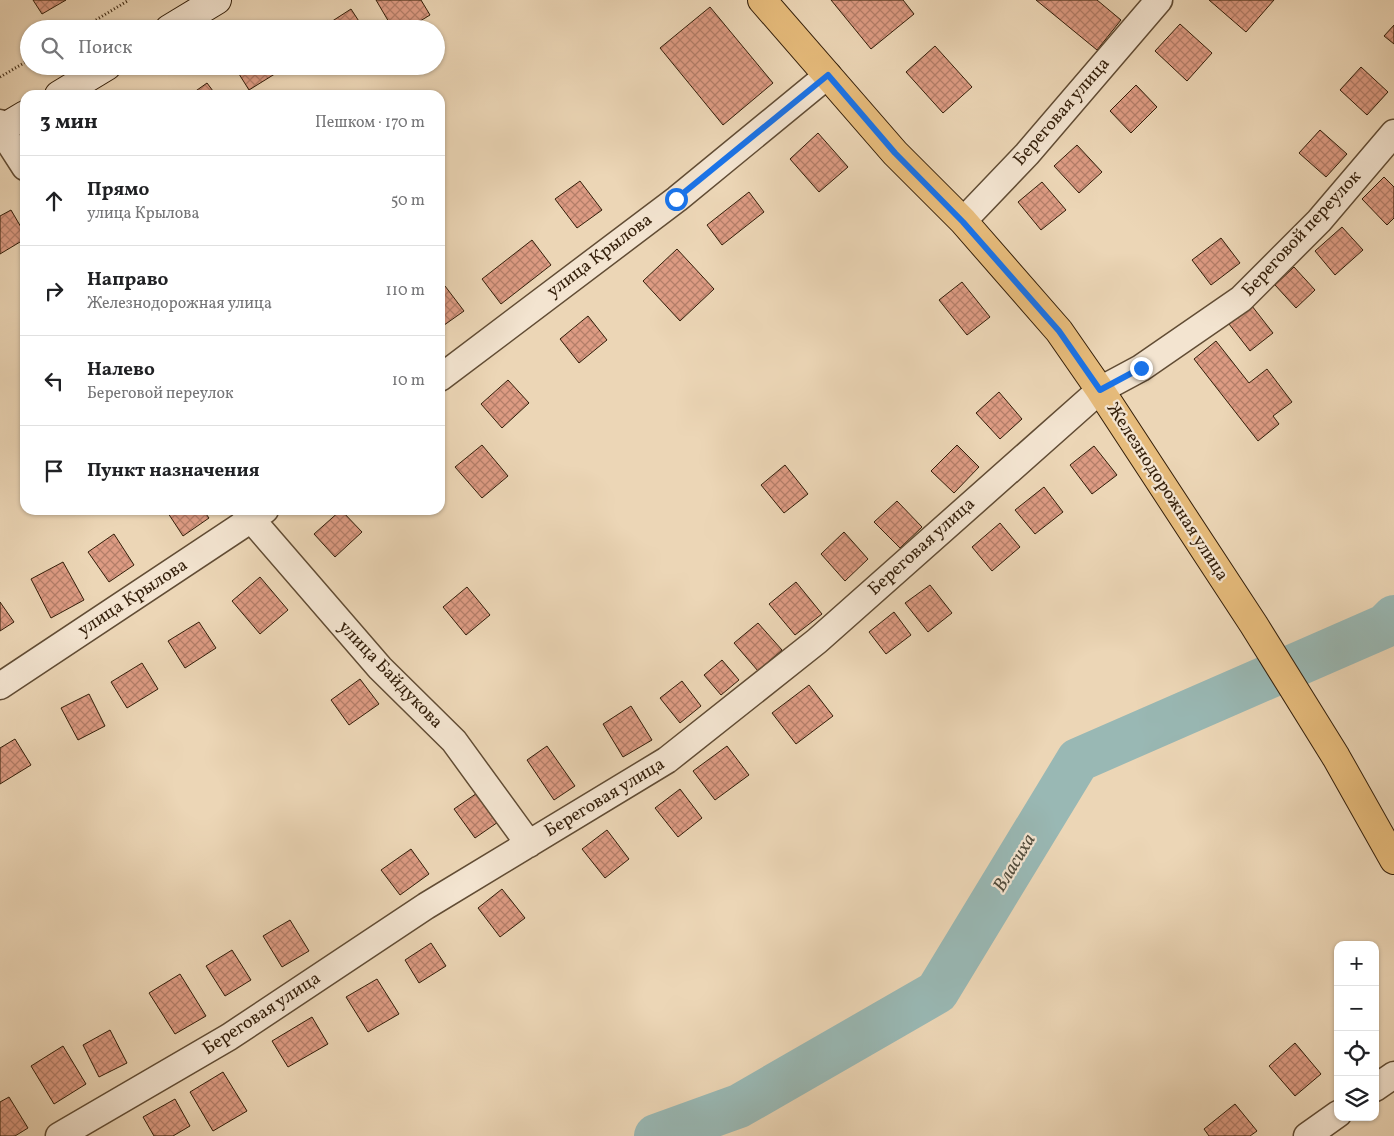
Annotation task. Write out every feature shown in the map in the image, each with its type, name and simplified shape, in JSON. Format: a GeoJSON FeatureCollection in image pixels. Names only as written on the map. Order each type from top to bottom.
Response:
{"type":"FeatureCollection","features":[{"type":"Feature","properties":{"kind":"main road","name":"Железнодорожная улица"},"geometry":{"type":"LineString","coordinates":[[762,0],[895,153],[963,222],[1059,331],[1100,390],[1254,625],[1336,758],[1394,860]]}},
{"type":"Feature","properties":{"kind":"street"},"geometry":{"type":"LineString","coordinates":[[184,20],[217,0]]}},
{"type":"Feature","properties":{"kind":"street","name":"Береговая улица"},"geometry":{"type":"LineString","coordinates":[[963,222],[1027,154],[1159,0]]}},
{"type":"Feature","properties":{"kind":"street"},"geometry":{"type":"LineString","coordinates":[[67,90],[92,75]]}},
{"type":"Feature","properties":{"kind":"street","name":"улица Крылова"},"geometry":{"type":"LineString","coordinates":[[445,374],[676,199],[828,75]]}},
{"type":"Feature","properties":{"kind":"street"},"geometry":{"type":"LineString","coordinates":[[20,118],[0,128],[20,159]]}},
{"type":"Feature","properties":{"kind":"street","name":"Береговой переулок"},"geometry":{"type":"LineString","coordinates":[[1100,390],[1141,368],[1241,299],[1319,221],[1394,133]]}},
{"type":"Feature","properties":{"kind":"street","name":"Береговая улица"},"geometry":{"type":"LineString","coordinates":[[59,1136],[229,1037],[426,906],[667,760],[817,641],[1100,390]]}},
{"type":"Feature","properties":{"kind":"street","name":"улица Крылова"},"geometry":{"type":"LineString","coordinates":[[0,686],[251,515]]}},
{"type":"Feature","properties":{"kind":"street","name":"улица Байдукова"},"geometry":{"type":"LineString","coordinates":[[256,515],[380,668],[454,741],[530,844]]}},
{"type":"Feature","properties":{"kind":"street"},"geometry":{"type":"LineString","coordinates":[[1379,1085],[1394,1075]]}},
{"type":"Feature","properties":{"kind":"street"},"geometry":{"type":"LineString","coordinates":[[1307,1136],[1334,1117]]}},
{"type":"Feature","properties":{"kind":"path"},"geometry":{"type":"LineString","coordinates":[[96,20],[129,0]]}},
{"type":"Feature","properties":{"kind":"path"},"geometry":{"type":"LineString","coordinates":[[0,77],[20,65]]}},
{"type":"Feature","properties":{"kind":"building"},"geometry":{"type":"Polygon","coordinates":[[[33,0],[66,0],[42,14],[33,0]]]}},
{"type":"Feature","properties":{"kind":"building"},"geometry":{"type":"Polygon","coordinates":[[[376,0],[421,0],[430,15],[422,20],[388,20],[376,0]]]}},
{"type":"Feature","properties":{"kind":"building"},"geometry":{"type":"Polygon","coordinates":[[[831,0],[903,0],[914,14],[871,49],[831,0]]]}},
{"type":"Feature","properties":{"kind":"building"},"geometry":{"type":"Polygon","coordinates":[[[1036,0],[1097,0],[1121,20],[1097,50],[1036,0]]]}},
{"type":"Feature","properties":{"kind":"building"},"geometry":{"type":"Polygon","coordinates":[[[1209,0],[1274,0],[1246,32],[1209,0]]]}},
{"type":"Feature","properties":{"kind":"building"},"geometry":{"type":"Polygon","coordinates":[[[710,7],[773,83],[723,125],[660,48],[710,7]]]}},
{"type":"Feature","properties":{"kind":"building"},"geometry":{"type":"Polygon","coordinates":[[[351,9],[358,20],[334,20],[351,9]]]}},
{"type":"Feature","properties":{"kind":"building"},"geometry":{"type":"Polygon","coordinates":[[[1180,24],[1212,53],[1187,81],[1155,51],[1180,24]]]}},
{"type":"Feature","properties":{"kind":"building"},"geometry":{"type":"Polygon","coordinates":[[[1394,25],[1394,44],[1384,36],[1394,25]]]}},
{"type":"Feature","properties":{"kind":"building"},"geometry":{"type":"Polygon","coordinates":[[[935,46],[972,87],[943,113],[906,72],[935,46]]]}},
{"type":"Feature","properties":{"kind":"building"},"geometry":{"type":"Polygon","coordinates":[[[1361,67],[1388,92],[1367,115],[1340,90],[1361,67]]]}},
{"type":"Feature","properties":{"kind":"building"},"geometry":{"type":"Polygon","coordinates":[[[240,75],[273,75],[249,90],[240,75]]]}},
{"type":"Feature","properties":{"kind":"building"},"geometry":{"type":"Polygon","coordinates":[[[207,83],[212,90],[197,90],[207,83]]]}},
{"type":"Feature","properties":{"kind":"building"},"geometry":{"type":"Polygon","coordinates":[[[1136,85],[1157,107],[1131,133],[1110,111],[1136,85]]]}},
{"type":"Feature","properties":{"kind":"building"},"geometry":{"type":"Polygon","coordinates":[[[1320,130],[1347,154],[1326,177],[1299,153],[1320,130]]]}},
{"type":"Feature","properties":{"kind":"building"},"geometry":{"type":"Polygon","coordinates":[[[818,133],[848,167],[819,192],[790,159],[818,133]]]}},
{"type":"Feature","properties":{"kind":"building"},"geometry":{"type":"Polygon","coordinates":[[[1077,145],[1102,172],[1079,193],[1054,166],[1077,145]]]}},
{"type":"Feature","properties":{"kind":"building"},"geometry":{"type":"Polygon","coordinates":[[[1384,177],[1394,187],[1394,218],[1387,225],[1362,199],[1384,177]]]}},
{"type":"Feature","properties":{"kind":"building"},"geometry":{"type":"Polygon","coordinates":[[[580,181],[602,210],[577,228],[555,199],[580,181]]]}},
{"type":"Feature","properties":{"kind":"building"},"geometry":{"type":"Polygon","coordinates":[[[1042,182],[1066,210],[1041,230],[1018,202],[1042,182]]]}},
{"type":"Feature","properties":{"kind":"building"},"geometry":{"type":"Polygon","coordinates":[[[749,192],[764,212],[722,245],[707,225],[749,192]]]}},
{"type":"Feature","properties":{"kind":"building"},"geometry":{"type":"Polygon","coordinates":[[[11,210],[20,225],[20,242],[0,254],[0,216],[11,210]]]}},
{"type":"Feature","properties":{"kind":"building"},"geometry":{"type":"Polygon","coordinates":[[[1342,227],[1363,250],[1335,275],[1315,251],[1342,227]]]}},
{"type":"Feature","properties":{"kind":"building"},"geometry":{"type":"Polygon","coordinates":[[[1221,238],[1240,263],[1211,285],[1192,260],[1221,238]]]}},
{"type":"Feature","properties":{"kind":"building"},"geometry":{"type":"Polygon","coordinates":[[[532,240],[551,265],[501,304],[482,279],[532,240]]]}},
{"type":"Feature","properties":{"kind":"building"},"geometry":{"type":"Polygon","coordinates":[[[677,249],[714,289],[680,321],[643,281],[677,249]]]}},
{"type":"Feature","properties":{"kind":"building"},"geometry":{"type":"Polygon","coordinates":[[[1294,267],[1315,290],[1296,308],[1275,285],[1294,267]]]}},
{"type":"Feature","properties":{"kind":"building"},"geometry":{"type":"Polygon","coordinates":[[[962,282],[990,317],[967,335],[939,300],[962,282]]]}},
{"type":"Feature","properties":{"kind":"building"},"geometry":{"type":"Polygon","coordinates":[[[445,286],[464,311],[445,324],[445,286]]]}},
{"type":"Feature","properties":{"kind":"building"},"geometry":{"type":"Polygon","coordinates":[[[1252,306],[1273,333],[1250,351],[1229,324],[1252,306]]]}},
{"type":"Feature","properties":{"kind":"building"},"geometry":{"type":"Polygon","coordinates":[[[588,316],[607,340],[579,363],[560,339],[588,316]]]}},
{"type":"Feature","properties":{"kind":"building"},"geometry":{"type":"Polygon","coordinates":[[[1216,341],[1249,383],[1267,369],[1292,402],[1273,416],[1279,424],[1258,441],[1194,359],[1216,341]]]}},
{"type":"Feature","properties":{"kind":"building"},"geometry":{"type":"Polygon","coordinates":[[[508,380],[529,403],[502,428],[481,404],[508,380]]]}},
{"type":"Feature","properties":{"kind":"building"},"geometry":{"type":"Polygon","coordinates":[[[999,392],[1022,419],[1000,439],[976,413],[999,392]]]}},
{"type":"Feature","properties":{"kind":"building"},"geometry":{"type":"Polygon","coordinates":[[[482,445],[508,476],[482,498],[455,467],[482,445]]]}},
{"type":"Feature","properties":{"kind":"building"},"geometry":{"type":"Polygon","coordinates":[[[957,445],[979,467],[954,493],[931,471],[957,445]]]}},
{"type":"Feature","properties":{"kind":"building"},"geometry":{"type":"Polygon","coordinates":[[[1094,446],[1117,475],[1092,494],[1070,465],[1094,446]]]}},
{"type":"Feature","properties":{"kind":"building"},"geometry":{"type":"Polygon","coordinates":[[[785,465],[808,494],[784,513],[761,485],[785,465]]]}},
{"type":"Feature","properties":{"kind":"building"},"geometry":{"type":"Polygon","coordinates":[[[1044,487],[1063,512],[1035,534],[1015,510],[1044,487]]]}},
{"type":"Feature","properties":{"kind":"building"},"geometry":{"type":"Polygon","coordinates":[[[897,501],[922,527],[900,548],[874,522],[897,501]]]}},
{"type":"Feature","properties":{"kind":"building"},"geometry":{"type":"Polygon","coordinates":[[[169,515],[207,515],[209,518],[183,536],[169,515]]]}},
{"type":"Feature","properties":{"kind":"building"},"geometry":{"type":"Polygon","coordinates":[[[335,515],[346,515],[362,532],[335,557],[314,534],[335,515]]]}},
{"type":"Feature","properties":{"kind":"building"},"geometry":{"type":"Polygon","coordinates":[[[1000,523],[1020,547],[992,571],[972,547],[1000,523]]]}},
{"type":"Feature","properties":{"kind":"building"},"geometry":{"type":"Polygon","coordinates":[[[844,532],[868,559],[845,581],[821,554],[844,532]]]}},
{"type":"Feature","properties":{"kind":"building"},"geometry":{"type":"Polygon","coordinates":[[[114,534],[134,565],[109,582],[88,552],[114,534]]]}},
{"type":"Feature","properties":{"kind":"building"},"geometry":{"type":"Polygon","coordinates":[[[63,562],[84,600],[51,618],[31,579],[63,562]]]}},
{"type":"Feature","properties":{"kind":"building"},"geometry":{"type":"Polygon","coordinates":[[[260,577],[288,610],[260,634],[232,601],[260,577]]]}},
{"type":"Feature","properties":{"kind":"building"},"geometry":{"type":"Polygon","coordinates":[[[796,582],[822,614],[795,635],[769,604],[796,582]]]}},
{"type":"Feature","properties":{"kind":"building"},"geometry":{"type":"Polygon","coordinates":[[[930,585],[952,613],[928,632],[905,603],[930,585]]]}},
{"type":"Feature","properties":{"kind":"building"},"geometry":{"type":"Polygon","coordinates":[[[467,587],[490,615],[466,635],[443,607],[467,587]]]}},
{"type":"Feature","properties":{"kind":"building"},"geometry":{"type":"Polygon","coordinates":[[[0,602],[14,622],[0,631],[0,602]]]}},
{"type":"Feature","properties":{"kind":"building"},"geometry":{"type":"Polygon","coordinates":[[[894,612],[911,635],[886,654],[869,632],[894,612]]]}},
{"type":"Feature","properties":{"kind":"building"},"geometry":{"type":"Polygon","coordinates":[[[199,622],[216,648],[185,668],[168,641],[199,622]]]}},
{"type":"Feature","properties":{"kind":"building"},"geometry":{"type":"Polygon","coordinates":[[[758,623],[782,650],[758,671],[734,643],[758,623]]]}},
{"type":"Feature","properties":{"kind":"building"},"geometry":{"type":"Polygon","coordinates":[[[722,660],[739,680],[721,695],[704,675],[722,660]]]}},
{"type":"Feature","properties":{"kind":"building"},"geometry":{"type":"Polygon","coordinates":[[[142,663],[158,689],[127,708],[111,682],[142,663]]]}},
{"type":"Feature","properties":{"kind":"building"},"geometry":{"type":"Polygon","coordinates":[[[360,679],[379,704],[349,725],[331,700],[360,679]]]}},
{"type":"Feature","properties":{"kind":"building"},"geometry":{"type":"Polygon","coordinates":[[[682,681],[701,706],[680,723],[660,698],[682,681]]]}},
{"type":"Feature","properties":{"kind":"building"},"geometry":{"type":"Polygon","coordinates":[[[809,685],[833,716],[796,744],[772,713],[809,685]]]}},
{"type":"Feature","properties":{"kind":"building"},"geometry":{"type":"Polygon","coordinates":[[[89,694],[105,726],[78,740],[61,708],[89,694]]]}},
{"type":"Feature","properties":{"kind":"building"},"geometry":{"type":"Polygon","coordinates":[[[631,706],[652,740],[623,757],[603,724],[631,706]]]}},
{"type":"Feature","properties":{"kind":"building"},"geometry":{"type":"Polygon","coordinates":[[[15,739],[31,765],[0,784],[0,748],[15,739]]]}},
{"type":"Feature","properties":{"kind":"building"},"geometry":{"type":"Polygon","coordinates":[[[547,746],[575,786],[554,800],[527,760],[547,746]]]}},
{"type":"Feature","properties":{"kind":"building"},"geometry":{"type":"Polygon","coordinates":[[[727,746],[749,775],[715,800],[693,771],[727,746]]]}},
{"type":"Feature","properties":{"kind":"building"},"geometry":{"type":"Polygon","coordinates":[[[680,789],[702,818],[678,837],[655,808],[680,789]]]}},
{"type":"Feature","properties":{"kind":"building"},"geometry":{"type":"Polygon","coordinates":[[[480,791],[501,820],[475,838],[454,809],[480,791]]]}},
{"type":"Feature","properties":{"kind":"building"},"geometry":{"type":"Polygon","coordinates":[[[607,830],[629,859],[605,878],[582,849],[607,830]]]}},
{"type":"Feature","properties":{"kind":"building"},"geometry":{"type":"Polygon","coordinates":[[[411,849],[429,874],[400,895],[381,870],[411,849]]]}},
{"type":"Feature","properties":{"kind":"building"},"geometry":{"type":"Polygon","coordinates":[[[502,889],[525,918],[500,937],[478,908],[502,889]]]}},
{"type":"Feature","properties":{"kind":"building"},"geometry":{"type":"Polygon","coordinates":[[[290,920],[309,951],[282,967],[263,936],[290,920]]]}},
{"type":"Feature","properties":{"kind":"building"},"geometry":{"type":"Polygon","coordinates":[[[431,943],[446,966],[419,983],[405,960],[431,943]]]}},
{"type":"Feature","properties":{"kind":"building"},"geometry":{"type":"Polygon","coordinates":[[[232,950],[251,980],[225,996],[206,966],[232,950]]]}},
{"type":"Feature","properties":{"kind":"building"},"geometry":{"type":"Polygon","coordinates":[[[180,974],[206,1016],[175,1034],[149,993],[180,974]]]}},
{"type":"Feature","properties":{"kind":"building"},"geometry":{"type":"Polygon","coordinates":[[[377,979],[399,1014],[368,1032],[346,997],[377,979]]]}},
{"type":"Feature","properties":{"kind":"building"},"geometry":{"type":"Polygon","coordinates":[[[312,1017],[328,1044],[288,1067],[272,1041],[312,1017]]]}},
{"type":"Feature","properties":{"kind":"building"},"geometry":{"type":"Polygon","coordinates":[[[110,1030],[127,1063],[99,1077],[83,1045],[110,1030]]]}},
{"type":"Feature","properties":{"kind":"building"},"geometry":{"type":"Polygon","coordinates":[[[1295,1043],[1321,1074],[1295,1096],[1269,1066],[1295,1043]]]}},
{"type":"Feature","properties":{"kind":"building"},"geometry":{"type":"Polygon","coordinates":[[[63,1046],[86,1084],[54,1104],[31,1066],[63,1046]]]}},
{"type":"Feature","properties":{"kind":"building"},"geometry":{"type":"Polygon","coordinates":[[[223,1072],[247,1111],[213,1131],[190,1092],[223,1072]]]}},
{"type":"Feature","properties":{"kind":"building"},"geometry":{"type":"Polygon","coordinates":[[[9,1097],[28,1128],[15,1136],[0,1136],[0,1102],[9,1097]]]}},
{"type":"Feature","properties":{"kind":"building"},"geometry":{"type":"Polygon","coordinates":[[[175,1099],[190,1126],[173,1136],[154,1136],[143,1117],[175,1099]]]}},
{"type":"Feature","properties":{"kind":"building"},"geometry":{"type":"Polygon","coordinates":[[[1235,1104],[1257,1131],[1250,1136],[1209,1136],[1204,1129],[1235,1104]]]}},
{"type":"Feature","properties":{"kind":"waterway","name":"Власиха"},"geometry":{"type":"LineString","coordinates":[[656,1136],[739,1106],[937,992],[1078,760],[1385,626],[1394,617]]}},
{"type":"Feature","properties":{"kind":"route"},"geometry":{"type":"LineString","coordinates":[[676,199],[828,75],[895,153],[963,222],[1059,331],[1100,390],[1141,368]]}}]}
